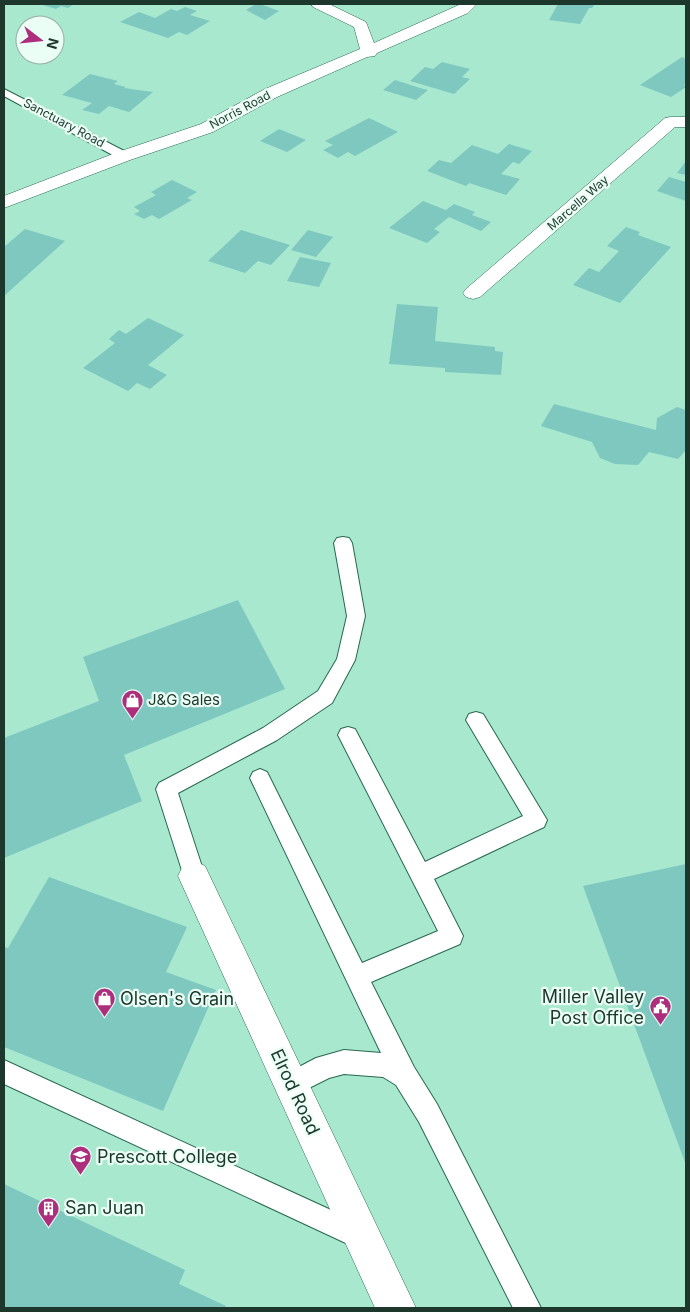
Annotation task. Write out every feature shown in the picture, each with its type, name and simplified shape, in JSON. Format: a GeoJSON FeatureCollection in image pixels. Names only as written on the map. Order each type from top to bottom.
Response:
{"type":"FeatureCollection","features":[{"type":"Feature","properties":{"kind":"street"},"geometry":{"type":"LineString","coordinates":[[318,4],[361,25],[369,53]]}},
{"type":"Feature","properties":{"kind":"street","name":"Norris Road"},"geometry":{"type":"LineString","coordinates":[[4,202],[124,156],[207,128],[271,93],[369,53],[463,10],[470,4]]}},
{"type":"Feature","properties":{"kind":"street","name":"Marcella Way"},"geometry":{"type":"LineString","coordinates":[[473,293],[671,122],[686,122]]}},
{"type":"Feature","properties":{"kind":"street","name":"Elrod Road"},"geometry":{"type":"LineString","coordinates":[[194,876],[396,1308]]}},
{"type":"Feature","properties":{"kind":"lane","name":"Sanctuary Road"},"geometry":{"type":"LineString","coordinates":[[4,92],[124,156]]}},
{"type":"Feature","properties":{"kind":"lane"},"geometry":{"type":"LineString","coordinates":[[194,876],[166,789],[270,734],[325,698],[346,660],[356,616],[343,543]]}},
{"type":"Feature","properties":{"kind":"lane"},"geometry":{"type":"LineString","coordinates":[[420,875],[537,820],[476,720]]}},
{"type":"Feature","properties":{"kind":"lane"},"geometry":{"type":"LineString","coordinates":[[348,735],[452,936],[357,978]]}},
{"type":"Feature","properties":{"kind":"lane"},"geometry":{"type":"LineString","coordinates":[[260,778],[405,1076],[428,1113],[526,1308]]}},
{"type":"Feature","properties":{"kind":"lane"},"geometry":{"type":"LineString","coordinates":[[292,1085],[326,1067],[344,1062],[386,1065],[405,1076]]}},
{"type":"Feature","properties":{"kind":"lane"},"geometry":{"type":"LineString","coordinates":[[4,1072],[363,1237]]}},
{"type":"Feature","properties":{"kind":"building"},"geometry":{"type":"Polygon","coordinates":[[[39,4],[74,4],[68,8],[61,6],[56,9],[39,4]]]}},
{"type":"Feature","properties":{"kind":"building"},"geometry":{"type":"Polygon","coordinates":[[[256,4],[279,11],[265,20],[246,10],[256,4]]]}},
{"type":"Feature","properties":{"kind":"building"},"geometry":{"type":"Polygon","coordinates":[[[558,4],[595,4],[592,8],[589,8],[580,24],[549,20],[558,4]]]}},
{"type":"Feature","properties":{"kind":"building"},"geometry":{"type":"Polygon","coordinates":[[[185,7],[197,11],[190,15],[210,21],[187,35],[179,32],[168,38],[120,22],[139,12],[155,18],[171,9],[177,11],[185,7]]]}},
{"type":"Feature","properties":{"kind":"building"},"geometry":{"type":"Polygon","coordinates":[[[682,57],[686,59],[686,83],[684,85],[686,87],[671,97],[640,85],[682,57]]]}},
{"type":"Feature","properties":{"kind":"building"},"geometry":{"type":"Polygon","coordinates":[[[442,62],[470,69],[462,77],[470,79],[454,94],[410,81],[425,67],[433,69],[442,62]]]}},
{"type":"Feature","properties":{"kind":"building"},"geometry":{"type":"Polygon","coordinates":[[[90,74],[118,81],[114,84],[126,87],[124,88],[153,92],[129,112],[109,106],[99,114],[82,110],[92,103],[62,95],[90,74]]]}},
{"type":"Feature","properties":{"kind":"building"},"geometry":{"type":"Polygon","coordinates":[[[395,80],[428,90],[416,100],[383,90],[395,80]]]}},
{"type":"Feature","properties":{"kind":"building"},"geometry":{"type":"Polygon","coordinates":[[[369,118],[398,132],[355,156],[348,152],[338,158],[323,150],[333,145],[325,141],[369,118]]]}},
{"type":"Feature","properties":{"kind":"building"},"geometry":{"type":"Polygon","coordinates":[[[279,129],[306,140],[287,152],[260,141],[279,129]]]}},
{"type":"Feature","properties":{"kind":"building"},"geometry":{"type":"Polygon","coordinates":[[[509,144],[532,151],[519,164],[513,162],[501,174],[520,179],[506,195],[469,183],[466,186],[427,171],[439,160],[451,163],[472,145],[498,154],[509,144]]]}},
{"type":"Feature","properties":{"kind":"building"},"geometry":{"type":"Polygon","coordinates":[[[686,161],[686,175],[677,173],[686,161]]]}},
{"type":"Feature","properties":{"kind":"building"},"geometry":{"type":"Polygon","coordinates":[[[669,177],[686,182],[686,201],[657,191],[669,177]]]}},
{"type":"Feature","properties":{"kind":"building"},"geometry":{"type":"Polygon","coordinates":[[[172,180],[197,192],[187,198],[192,200],[159,219],[152,215],[144,219],[134,214],[140,211],[134,207],[156,195],[151,192],[172,180]]]}},
{"type":"Feature","properties":{"kind":"building"},"geometry":{"type":"Polygon","coordinates":[[[423,201],[446,210],[454,204],[475,212],[472,215],[491,222],[481,231],[449,217],[434,229],[440,232],[427,243],[389,228],[423,201]]]}},
{"type":"Feature","properties":{"kind":"building"},"geometry":{"type":"Polygon","coordinates":[[[626,227],[640,232],[638,235],[671,247],[620,303],[573,285],[589,268],[599,272],[619,251],[607,246],[626,227]]]}},
{"type":"Feature","properties":{"kind":"building"},"geometry":{"type":"Polygon","coordinates":[[[25,229],[65,241],[4,296],[4,247],[25,229]]]}},
{"type":"Feature","properties":{"kind":"building"},"geometry":{"type":"Polygon","coordinates":[[[241,230],[290,245],[271,265],[258,261],[245,273],[208,261],[241,230]]]}},
{"type":"Feature","properties":{"kind":"building"},"geometry":{"type":"Polygon","coordinates":[[[308,230],[333,237],[316,257],[291,250],[308,230]]]}},
{"type":"Feature","properties":{"kind":"building"},"geometry":{"type":"Polygon","coordinates":[[[300,257],[331,263],[319,287],[287,281],[300,257]]]}},
{"type":"Feature","properties":{"kind":"building"},"geometry":{"type":"Polygon","coordinates":[[[397,304],[438,307],[435,341],[495,347],[495,351],[503,352],[501,375],[445,372],[445,368],[389,364],[397,304]]]}},
{"type":"Feature","properties":{"kind":"building"},"geometry":{"type":"Polygon","coordinates":[[[148,318],[184,335],[148,365],[167,375],[150,389],[137,383],[128,391],[83,368],[115,343],[109,339],[119,330],[126,334],[148,318]]]}},
{"type":"Feature","properties":{"kind":"building"},"geometry":{"type":"Polygon","coordinates":[[[554,404],[656,430],[657,418],[677,407],[686,410],[686,450],[678,459],[649,452],[638,465],[615,464],[600,458],[592,442],[541,426],[554,404]]]}},
{"type":"Feature","properties":{"kind":"building","name":"J&G Sales"},"geometry":{"type":"Polygon","coordinates":[[[238,600],[285,689],[124,755],[142,801],[4,858],[4,738],[99,701],[83,657],[238,600]]]}},
{"type":"Feature","properties":{"kind":"building","name":"Miller Valley Post Office"},"geometry":{"type":"Polygon","coordinates":[[[686,864],[686,1165],[583,886],[686,864]]]}},
{"type":"Feature","properties":{"kind":"building","name":"Olsen's Grain"},"geometry":{"type":"Polygon","coordinates":[[[49,877],[187,927],[166,972],[216,990],[163,1111],[4,1047],[4,947],[8,948],[49,877]]]}},
{"type":"Feature","properties":{"kind":"building","name":"San Juan"},"geometry":{"type":"Polygon","coordinates":[[[4,1184],[185,1270],[179,1284],[226,1306],[225,1308],[4,1308],[4,1184]]]}},
{"type":"Feature","properties":{"kind":"place","name":"J&G Sales"},"geometry":{"type":"Point","coordinates":[132,719]}},
{"type":"Feature","properties":{"kind":"place","name":"Olsen's Grain"},"geometry":{"type":"Point","coordinates":[104,1018]}},
{"type":"Feature","properties":{"kind":"place","name":"Miller Valley Post Office"},"geometry":{"type":"Point","coordinates":[660,1026]}},
{"type":"Feature","properties":{"kind":"place","name":"Prescott College"},"geometry":{"type":"Point","coordinates":[81,1176]}},
{"type":"Feature","properties":{"kind":"place","name":"San Juan"},"geometry":{"type":"Point","coordinates":[49,1227]}}]}
